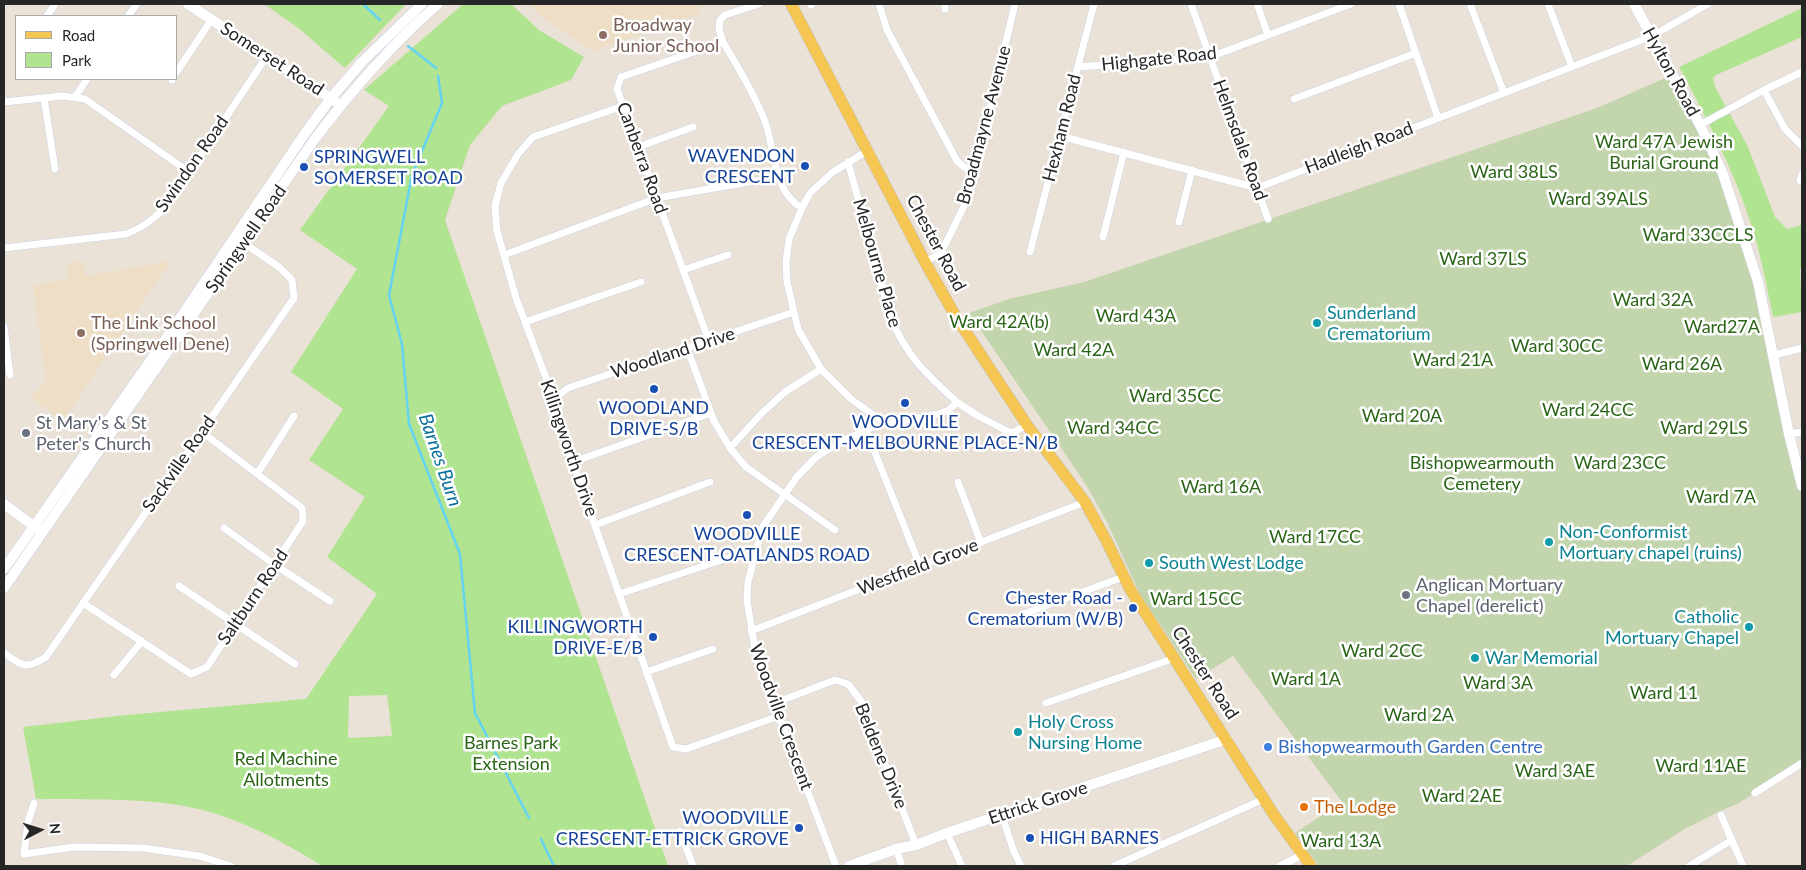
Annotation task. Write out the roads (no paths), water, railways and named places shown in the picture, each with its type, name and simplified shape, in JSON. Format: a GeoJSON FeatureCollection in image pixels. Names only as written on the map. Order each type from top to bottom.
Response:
{"type":"FeatureCollection","features":[{"type":"Feature","properties":{"kind":"main road","name":"Chester Road"},"geometry":{"type":"LineString","coordinates":[[791,4],[925,262],[956,317],[1027,425],[1085,502],[1106,540],[1123,577],[1264,799],[1311,866]]}},
{"type":"Feature","properties":{"kind":"street"},"geometry":{"type":"LineString","coordinates":[[48,15],[55,4]]}},
{"type":"Feature","properties":{"kind":"street"},"geometry":{"type":"LineString","coordinates":[[129,15],[136,4]]}},
{"type":"Feature","properties":{"kind":"street","name":"Somerset Road"},"geometry":{"type":"LineString","coordinates":[[188,4],[340,105]]}},
{"type":"Feature","properties":{"kind":"street","name":"Springwell Road"},"geometry":{"type":"LineString","coordinates":[[4,588],[38,530],[239,240],[331,98],[387,36],[422,4]]}},
{"type":"Feature","properties":{"kind":"street","name":"Springwell Road"},"geometry":{"type":"LineString","coordinates":[[239,240],[340,105],[374,66],[438,4]]}},
{"type":"Feature","properties":{"kind":"street"},"geometry":{"type":"LineString","coordinates":[[759,4],[725,15],[720,20],[719,29],[723,42],[763,114],[769,132],[778,177],[786,196],[802,208]]}},
{"type":"Feature","properties":{"kind":"street"},"geometry":{"type":"LineString","coordinates":[[879,4],[887,30],[957,161],[975,172]]}},
{"type":"Feature","properties":{"kind":"street","name":"Broadmayne Avenue"},"geometry":{"type":"LineString","coordinates":[[925,262],[941,253],[969,196],[1015,4]]}},
{"type":"Feature","properties":{"kind":"street","name":"Hexham Road"},"geometry":{"type":"LineString","coordinates":[[1030,252],[1094,4]]}},
{"type":"Feature","properties":{"kind":"street","name":"Helmsdale Road"},"geometry":{"type":"LineString","coordinates":[[1191,4],[1268,219]]}},
{"type":"Feature","properties":{"kind":"street"},"geometry":{"type":"LineString","coordinates":[[1257,4],[1268,35]]}},
{"type":"Feature","properties":{"kind":"street","name":"Highgate Road"},"geometry":{"type":"LineString","coordinates":[[1078,67],[1210,57],[1268,35],[1331,7],[1351,4]]}},
{"type":"Feature","properties":{"kind":"street"},"geometry":{"type":"LineString","coordinates":[[1399,4],[1438,118]]}},
{"type":"Feature","properties":{"kind":"street"},"geometry":{"type":"LineString","coordinates":[[1470,4],[1504,93]]}},
{"type":"Feature","properties":{"kind":"street"},"geometry":{"type":"LineString","coordinates":[[1548,4],[1572,66]]}},
{"type":"Feature","properties":{"kind":"street","name":"Hylton Road"},"geometry":{"type":"LineString","coordinates":[[1634,4],[1700,125],[1722,174],[1749,254],[1774,354],[1789,434],[1802,486]]}},
{"type":"Feature","properties":{"kind":"street","name":"Hadleigh Road"},"geometry":{"type":"LineString","coordinates":[[1257,188],[1652,36],[1708,4]]}},
{"type":"Feature","properties":{"kind":"street"},"geometry":{"type":"LineString","coordinates":[[178,70],[212,19]]}},
{"type":"Feature","properties":{"kind":"street","name":"Canberra Road"},"geometry":{"type":"LineString","coordinates":[[709,341],[617,89],[621,78],[723,42]]}},
{"type":"Feature","properties":{"kind":"street"},"geometry":{"type":"LineString","coordinates":[[1294,99],[1416,53]]}},
{"type":"Feature","properties":{"kind":"street","name":"Swindon Road"},"geometry":{"type":"LineString","coordinates":[[4,248],[126,234],[142,228],[161,213],[267,56]]}},
{"type":"Feature","properties":{"kind":"street"},"geometry":{"type":"LineString","coordinates":[[1700,125],[1764,90],[1802,72]]}},
{"type":"Feature","properties":{"kind":"street"},"geometry":{"type":"LineString","coordinates":[[75,97],[86,80]]}},
{"type":"Feature","properties":{"kind":"street"},"geometry":{"type":"LineString","coordinates":[[1764,90],[1785,129],[1802,146]]}},
{"type":"Feature","properties":{"kind":"street"},"geometry":{"type":"LineString","coordinates":[[4,102],[62,96],[85,99],[189,172]]}},
{"type":"Feature","properties":{"kind":"street"},"geometry":{"type":"LineString","coordinates":[[44,98],[55,169]]}},
{"type":"Feature","properties":{"kind":"street","name":"Killingworth Drive"},"geometry":{"type":"LineString","coordinates":[[623,106],[533,138],[518,154],[501,183],[495,206],[497,231],[516,298],[554,399],[558,418],[573,462],[673,747],[686,749],[779,716]]}},
{"type":"Feature","properties":{"kind":"street"},"geometry":{"type":"LineString","coordinates":[[638,147],[694,127]]}},
{"type":"Feature","properties":{"kind":"street"},"geometry":{"type":"LineString","coordinates":[[1060,136],[1257,188]]}},
{"type":"Feature","properties":{"kind":"street"},"geometry":{"type":"LineString","coordinates":[[867,151],[848,162],[821,182],[810,193],[789,239],[786,262],[787,282],[798,329],[821,369],[851,399],[886,424]]}},
{"type":"Feature","properties":{"kind":"street"},"geometry":{"type":"LineString","coordinates":[[1103,236],[1124,152]]}},
{"type":"Feature","properties":{"kind":"street","name":"Melbourne Place"},"geometry":{"type":"LineString","coordinates":[[848,162],[896,332],[913,358],[957,402]]}},
{"type":"Feature","properties":{"kind":"street"},"geometry":{"type":"LineString","coordinates":[[1179,222],[1192,170]]}},
{"type":"Feature","properties":{"kind":"street"},"geometry":{"type":"LineString","coordinates":[[504,255],[657,198],[778,177]]}},
{"type":"Feature","properties":{"kind":"street","name":"Sackville Road"},"geometry":{"type":"LineString","coordinates":[[4,653],[22,665],[34,664],[46,657],[294,298],[292,280],[280,266],[239,240]]}},
{"type":"Feature","properties":{"kind":"street"},"geometry":{"type":"LineString","coordinates":[[683,270],[728,255]]}},
{"type":"Feature","properties":{"kind":"street"},"geometry":{"type":"LineString","coordinates":[[525,322],[641,282]]}},
{"type":"Feature","properties":{"kind":"street","name":"Woodland Drive"},"geometry":{"type":"LineString","coordinates":[[554,399],[568,388],[794,312]]}},
{"type":"Feature","properties":{"kind":"street"},"geometry":{"type":"LineString","coordinates":[[4,327],[10,375]]}},
{"type":"Feature","properties":{"kind":"street"},"geometry":{"type":"LineString","coordinates":[[687,348],[711,413],[730,448],[746,467],[835,530]]}},
{"type":"Feature","properties":{"kind":"street"},"geometry":{"type":"LineString","coordinates":[[1774,354],[1802,348]]}},
{"type":"Feature","properties":{"kind":"street"},"geometry":{"type":"LineString","coordinates":[[730,448],[785,392],[821,369]]}},
{"type":"Feature","properties":{"kind":"street"},"geometry":{"type":"LineString","coordinates":[[957,402],[978,416],[1009,432],[1014,432],[1027,425]]}},
{"type":"Feature","properties":{"kind":"street","name":"Woodville Crescent"},"geometry":{"type":"LineString","coordinates":[[836,866],[756,655],[747,601],[748,582],[755,549],[762,528],[784,494],[816,457],[842,441],[878,425],[940,414],[949,410],[957,402]]}},
{"type":"Feature","properties":{"kind":"street"},"geometry":{"type":"LineString","coordinates":[[573,462],[711,413]]}},
{"type":"Feature","properties":{"kind":"street"},"geometry":{"type":"LineString","coordinates":[[256,474],[294,416]]}},
{"type":"Feature","properties":{"kind":"street"},"geometry":{"type":"LineString","coordinates":[[866,430],[920,566]]}},
{"type":"Feature","properties":{"kind":"street","name":"Saltburn Road"},"geometry":{"type":"LineString","coordinates":[[83,603],[191,674],[207,667],[304,521],[302,508],[202,432]]}},
{"type":"Feature","properties":{"kind":"street"},"geometry":{"type":"LineString","coordinates":[[1789,434],[1802,432]]}},
{"type":"Feature","properties":{"kind":"street"},"geometry":{"type":"LineString","coordinates":[[595,525],[710,482]]}},
{"type":"Feature","properties":{"kind":"street"},"geometry":{"type":"LineString","coordinates":[[958,482],[981,543]]}},
{"type":"Feature","properties":{"kind":"street","name":"Westfield Grove"},"geometry":{"type":"LineString","coordinates":[[751,631],[1085,502]]}},
{"type":"Feature","properties":{"kind":"street"},"geometry":{"type":"LineString","coordinates":[[4,504],[38,530]]}},
{"type":"Feature","properties":{"kind":"street"},"geometry":{"type":"LineString","coordinates":[[224,528],[275,565],[330,601]]}},
{"type":"Feature","properties":{"kind":"street","name":"Springwell Road"},"geometry":{"type":"LineString","coordinates":[[4,569],[38,530]]}},
{"type":"Feature","properties":{"kind":"street"},"geometry":{"type":"LineString","coordinates":[[619,594],[755,549]]}},
{"type":"Feature","properties":{"kind":"street"},"geometry":{"type":"LineString","coordinates":[[1021,615],[1123,577]]}},
{"type":"Feature","properties":{"kind":"street"},"geometry":{"type":"LineString","coordinates":[[178,586],[295,664]]}},
{"type":"Feature","properties":{"kind":"street"},"geometry":{"type":"LineString","coordinates":[[114,675],[142,642]]}},
{"type":"Feature","properties":{"kind":"street"},"geometry":{"type":"LineString","coordinates":[[646,672],[713,649]]}},
{"type":"Feature","properties":{"kind":"street"},"geometry":{"type":"LineString","coordinates":[[1046,703],[1174,658]]}},
{"type":"Feature","properties":{"kind":"street","name":"Beldene Drive"},"geometry":{"type":"LineString","coordinates":[[775,703],[835,680],[848,684],[861,701],[916,846]]}},
{"type":"Feature","properties":{"kind":"street","name":"Ettrick Grove"},"geometry":{"type":"LineString","coordinates":[[849,866],[896,849],[916,846],[947,833],[1227,739]]}},
{"type":"Feature","properties":{"kind":"street"},"geometry":{"type":"LineString","coordinates":[[1755,792],[1802,763]]}},
{"type":"Feature","properties":{"kind":"street"},"geometry":{"type":"LineString","coordinates":[[1114,866],[1264,799]]}},
{"type":"Feature","properties":{"kind":"street"},"geometry":{"type":"LineString","coordinates":[[34,803],[27,829],[24,854],[74,847],[143,848],[199,856],[232,866]]}},
{"type":"Feature","properties":{"kind":"street"},"geometry":{"type":"LineString","coordinates":[[1002,815],[1014,852],[1021,866]]}},
{"type":"Feature","properties":{"kind":"street"},"geometry":{"type":"LineString","coordinates":[[1721,815],[1743,866]]}},
{"type":"Feature","properties":{"kind":"street"},"geometry":{"type":"LineString","coordinates":[[680,831],[692,866]]}},
{"type":"Feature","properties":{"kind":"street"},"geometry":{"type":"LineString","coordinates":[[947,833],[962,866]]}},
{"type":"Feature","properties":{"kind":"street"},"geometry":{"type":"LineString","coordinates":[[1689,866],[1732,840]]}},
{"type":"Feature","properties":{"kind":"street"},"geometry":{"type":"LineString","coordinates":[[896,849],[902,866]]}},
{"type":"Feature","properties":{"kind":"street"},"geometry":{"type":"LineString","coordinates":[[1280,866],[1302,855]]}},
{"type":"Feature","properties":{"kind":"waterway","name":"Barnes Burn"},"geometry":{"type":"LineString","coordinates":[[363,4],[380,20]]}},
{"type":"Feature","properties":{"kind":"waterway"},"geometry":{"type":"LineString","coordinates":[[408,46],[436,68]]}},
{"type":"Feature","properties":{"kind":"waterway","name":"Barnes Burn"},"geometry":{"type":"LineString","coordinates":[[438,76],[442,103],[412,175],[389,295],[402,344],[409,424],[460,554],[475,713],[529,818]]}},
{"type":"Feature","properties":{"kind":"waterway"},"geometry":{"type":"LineString","coordinates":[[541,839],[554,866]]}},
{"type":"Feature","properties":{"kind":"place","name":"Broadway Junior School"},"geometry":{"type":"Point","coordinates":[603,35]}},
{"type":"Feature","properties":{"kind":"place","name":"WAVENDON CRESCENT"},"geometry":{"type":"Point","coordinates":[805,166]}},
{"type":"Feature","properties":{"kind":"place","name":"SPRINGWELL SOMERSET ROAD"},"geometry":{"type":"Point","coordinates":[304,167]}},
{"type":"Feature","properties":{"kind":"place","name":"Sunderland Crematorium"},"geometry":{"type":"Point","coordinates":[1317,323]}},
{"type":"Feature","properties":{"kind":"place","name":"The Link School (Springwell Dene)"},"geometry":{"type":"Point","coordinates":[81,333]}},
{"type":"Feature","properties":{"kind":"place","name":"WOODLAND DRIVE-S/B"},"geometry":{"type":"Point","coordinates":[654,389]}},
{"type":"Feature","properties":{"kind":"place","name":"WOODVILLE CRESCENT-MELBOURNE PLACE-N/B"},"geometry":{"type":"Point","coordinates":[905,403]}},
{"type":"Feature","properties":{"kind":"place","name":"St Mary's & St Peter's Church"},"geometry":{"type":"Point","coordinates":[26,433]}},
{"type":"Feature","properties":{"kind":"place","name":"WOODVILLE CRESCENT-OATLANDS ROAD"},"geometry":{"type":"Point","coordinates":[747,515]}},
{"type":"Feature","properties":{"kind":"place","name":"Non-Conformist Mortuary chapel (ruins)"},"geometry":{"type":"Point","coordinates":[1549,542]}},
{"type":"Feature","properties":{"kind":"place","name":"South West Lodge"},"geometry":{"type":"Point","coordinates":[1149,563]}},
{"type":"Feature","properties":{"kind":"place","name":"Anglican Mortuary Chapel (derelict)"},"geometry":{"type":"Point","coordinates":[1406,595]}},
{"type":"Feature","properties":{"kind":"place","name":"Chester Road - Crematorium (W/B)"},"geometry":{"type":"Point","coordinates":[1133,608]}},
{"type":"Feature","properties":{"kind":"place","name":"Catholic Mortuary Chapel"},"geometry":{"type":"Point","coordinates":[1749,627]}},
{"type":"Feature","properties":{"kind":"place","name":"KILLINGWORTH DRIVE-E/B"},"geometry":{"type":"Point","coordinates":[653,637]}},
{"type":"Feature","properties":{"kind":"place","name":"War Memorial"},"geometry":{"type":"Point","coordinates":[1475,658]}},
{"type":"Feature","properties":{"kind":"place","name":"Holy Cross Nursing Home"},"geometry":{"type":"Point","coordinates":[1018,732]}},
{"type":"Feature","properties":{"kind":"place","name":"Bishopwearmouth Garden Centre"},"geometry":{"type":"Point","coordinates":[1268,747]}},
{"type":"Feature","properties":{"kind":"place","name":"The Lodge"},"geometry":{"type":"Point","coordinates":[1304,807]}},
{"type":"Feature","properties":{"kind":"place","name":"WOODVILLE CRESCENT-ETTRICK GROVE"},"geometry":{"type":"Point","coordinates":[799,828]}},
{"type":"Feature","properties":{"kind":"place","name":"HIGH BARNES"},"geometry":{"type":"Point","coordinates":[1030,838]}},
{"type":"Feature","properties":{"kind":"park label","name":"Ward 47A Jewish Burial Ground"},"geometry":{"type":"Point","coordinates":[1664,152]}},
{"type":"Feature","properties":{"kind":"park label","name":"Ward 38LS"},"geometry":{"type":"Point","coordinates":[1514,172]}},
{"type":"Feature","properties":{"kind":"park label","name":"Ward 39ALS"},"geometry":{"type":"Point","coordinates":[1598,199]}},
{"type":"Feature","properties":{"kind":"park label","name":"Ward 33CCLS"},"geometry":{"type":"Point","coordinates":[1698,235]}},
{"type":"Feature","properties":{"kind":"park label","name":"Ward 37LS"},"geometry":{"type":"Point","coordinates":[1483,259]}},
{"type":"Feature","properties":{"kind":"park label","name":"Ward 32A"},"geometry":{"type":"Point","coordinates":[1653,300]}},
{"type":"Feature","properties":{"kind":"park label","name":"Ward 43A"},"geometry":{"type":"Point","coordinates":[1136,316]}},
{"type":"Feature","properties":{"kind":"park label","name":"Ward 42A(b)"},"geometry":{"type":"Point","coordinates":[999,322]}},
{"type":"Feature","properties":{"kind":"park label","name":"Ward27A"},"geometry":{"type":"Point","coordinates":[1722,327]}},
{"type":"Feature","properties":{"kind":"park label","name":"Ward 30CC"},"geometry":{"type":"Point","coordinates":[1557,346]}},
{"type":"Feature","properties":{"kind":"park label","name":"Ward 42A"},"geometry":{"type":"Point","coordinates":[1074,350]}},
{"type":"Feature","properties":{"kind":"park label","name":"Ward 21A"},"geometry":{"type":"Point","coordinates":[1453,360]}},
{"type":"Feature","properties":{"kind":"park label","name":"Ward 26A"},"geometry":{"type":"Point","coordinates":[1682,364]}},
{"type":"Feature","properties":{"kind":"park label","name":"Ward 35CC"},"geometry":{"type":"Point","coordinates":[1175,396]}},
{"type":"Feature","properties":{"kind":"park label","name":"Ward 24CC"},"geometry":{"type":"Point","coordinates":[1588,410]}},
{"type":"Feature","properties":{"kind":"park label","name":"Ward 20A"},"geometry":{"type":"Point","coordinates":[1402,416]}},
{"type":"Feature","properties":{"kind":"park label","name":"Ward 34CC"},"geometry":{"type":"Point","coordinates":[1113,428]}},
{"type":"Feature","properties":{"kind":"park label","name":"Ward 29LS"},"geometry":{"type":"Point","coordinates":[1704,428]}},
{"type":"Feature","properties":{"kind":"park label","name":"Ward 23CC"},"geometry":{"type":"Point","coordinates":[1620,463]}},
{"type":"Feature","properties":{"kind":"park label","name":"Bishopwearmouth Cemetery"},"geometry":{"type":"Point","coordinates":[1482,473]}},
{"type":"Feature","properties":{"kind":"park label","name":"Ward 16A"},"geometry":{"type":"Point","coordinates":[1221,487]}},
{"type":"Feature","properties":{"kind":"park label","name":"Ward 7A"},"geometry":{"type":"Point","coordinates":[1721,497]}},
{"type":"Feature","properties":{"kind":"park label","name":"Ward 17CC"},"geometry":{"type":"Point","coordinates":[1315,537]}},
{"type":"Feature","properties":{"kind":"park label","name":"Ward 15CC"},"geometry":{"type":"Point","coordinates":[1196,599]}},
{"type":"Feature","properties":{"kind":"park label","name":"Ward 2CC"},"geometry":{"type":"Point","coordinates":[1382,651]}},
{"type":"Feature","properties":{"kind":"park label","name":"Ward 1A"},"geometry":{"type":"Point","coordinates":[1306,679]}},
{"type":"Feature","properties":{"kind":"park label","name":"Ward 3A"},"geometry":{"type":"Point","coordinates":[1498,683]}},
{"type":"Feature","properties":{"kind":"park label","name":"Ward 11"},"geometry":{"type":"Point","coordinates":[1664,693]}},
{"type":"Feature","properties":{"kind":"park label","name":"Ward 2A"},"geometry":{"type":"Point","coordinates":[1419,715]}},
{"type":"Feature","properties":{"kind":"park label","name":"Barnes Park Extension"},"geometry":{"type":"Point","coordinates":[511,753]}},
{"type":"Feature","properties":{"kind":"park label","name":"Ward 11AE"},"geometry":{"type":"Point","coordinates":[1701,766]}},
{"type":"Feature","properties":{"kind":"park label","name":"Red Machine Allotments"},"geometry":{"type":"Point","coordinates":[286,770]}},
{"type":"Feature","properties":{"kind":"park label","name":"Ward 3AE"},"geometry":{"type":"Point","coordinates":[1555,771]}},
{"type":"Feature","properties":{"kind":"park label","name":"Ward 2AE"},"geometry":{"type":"Point","coordinates":[1462,796]}},
{"type":"Feature","properties":{"kind":"park label","name":"Ward 13A"},"geometry":{"type":"Point","coordinates":[1341,841]}}]}
